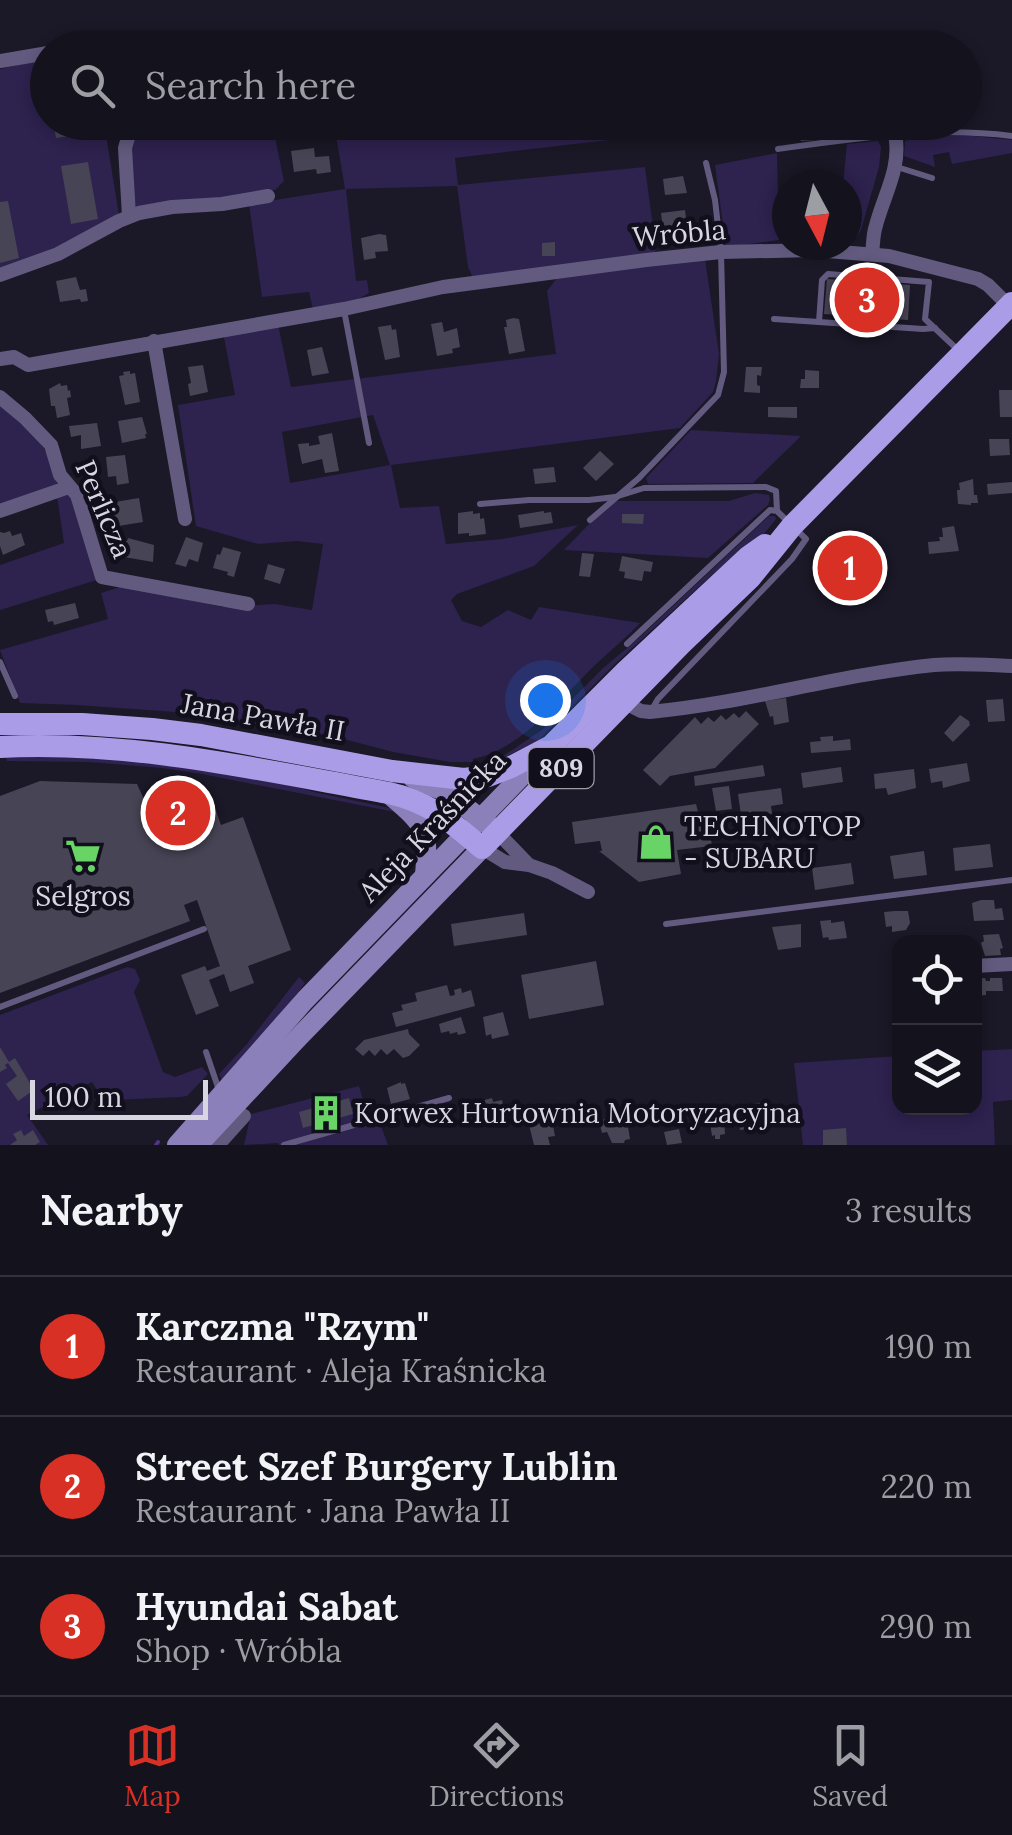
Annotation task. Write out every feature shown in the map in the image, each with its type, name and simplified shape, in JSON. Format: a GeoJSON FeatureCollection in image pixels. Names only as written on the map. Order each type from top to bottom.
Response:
{"type":"FeatureCollection","features":[{"type":"Feature","properties":{"kind":"main road","name":"Aleja Kraśnicka"},"geometry":{"type":"LineString","coordinates":[[198,1145],[482,833],[551,746],[1011,304]]}},
{"type":"Feature","properties":{"kind":"main road","name":"Aleja Kraśnicka"},"geometry":{"type":"LineString","coordinates":[[177,1145],[232,1107],[305,1000],[425,876],[482,833],[625,702],[750,578],[784,518]]}},
{"type":"Feature","properties":{"kind":"main road","name":"Jana Pawła II"},"geometry":{"type":"LineString","coordinates":[[0,724],[103,725],[177,732],[391,782],[414,800],[482,833]]}},
{"type":"Feature","properties":{"kind":"main road"},"geometry":{"type":"LineString","coordinates":[[391,782],[480,777],[511,767],[551,746]]}},
{"type":"Feature","properties":{"kind":"main road","name":"Jana Pawła II"},"geometry":{"type":"LineString","coordinates":[[0,747],[84,747],[168,754],[391,782]]}},
{"type":"Feature","properties":{"kind":"main road"},"geometry":{"type":"LineString","coordinates":[[391,782],[422,827],[427,850],[425,876]]}},
{"type":"Feature","properties":{"kind":"street"},"geometry":{"type":"LineString","coordinates":[[0,61],[30,55]]}},
{"type":"Feature","properties":{"kind":"street"},"geometry":{"type":"LineString","coordinates":[[127,140],[128,216]]}},
{"type":"Feature","properties":{"kind":"street"},"geometry":{"type":"LineString","coordinates":[[872,254],[874,232],[896,167],[896,140]]}},
{"type":"Feature","properties":{"kind":"street"},"geometry":{"type":"LineString","coordinates":[[0,275],[58,254],[128,216],[268,196]]}},
{"type":"Feature","properties":{"kind":"street","name":"Wróbla"},"geometry":{"type":"LineString","coordinates":[[0,359],[14,357],[28,365],[344,309],[443,287],[721,252],[815,250],[872,254],[978,279],[1011,304]]}},
{"type":"Feature","properties":{"kind":"street"},"geometry":{"type":"LineString","coordinates":[[154,341],[185,519]]}},
{"type":"Feature","properties":{"kind":"street","name":"Perlicza"},"geometry":{"type":"LineString","coordinates":[[0,398],[50,445],[60,475],[77,495],[102,577],[248,604]]}},
{"type":"Feature","properties":{"kind":"street"},"geometry":{"type":"LineString","coordinates":[[0,511],[69,487]]}},
{"type":"Feature","properties":{"kind":"street"},"geometry":{"type":"LineString","coordinates":[[625,702],[650,712],[724,703],[938,665],[1012,666]]}},
{"type":"Feature","properties":{"kind":"street"},"geometry":{"type":"LineString","coordinates":[[482,833],[504,862],[552,873],[588,892]]}},
{"type":"Feature","properties":{"kind":"street"},"geometry":{"type":"LineString","coordinates":[[482,833],[529,866]]}},
{"type":"Feature","properties":{"kind":"street"},"geometry":{"type":"LineString","coordinates":[[982,966],[1012,964]]}},
{"type":"Feature","properties":{"kind":"street","name":"Aleja Kraśnicka"},"geometry":{"type":"LineString","coordinates":[[218,1145],[232,1107]]}},
{"type":"Feature","properties":{"kind":"lane"},"geometry":{"type":"LineString","coordinates":[[982,133],[1012,136]]}},
{"type":"Feature","properties":{"kind":"lane"},"geometry":{"type":"LineString","coordinates":[[778,149],[848,140]]}},
{"type":"Feature","properties":{"kind":"lane"},"geometry":{"type":"LineString","coordinates":[[590,520],[639,478],[718,395],[724,372],[721,252],[706,163]]}},
{"type":"Feature","properties":{"kind":"lane"},"geometry":{"type":"LineString","coordinates":[[896,167],[932,178]]}},
{"type":"Feature","properties":{"kind":"lane"},"geometry":{"type":"LineString","coordinates":[[818,322],[822,280],[828,274],[929,282],[925,318],[962,354]]}},
{"type":"Feature","properties":{"kind":"lane"},"geometry":{"type":"LineString","coordinates":[[344,309],[369,443]]}},
{"type":"Feature","properties":{"kind":"lane"},"geometry":{"type":"LineString","coordinates":[[774,319],[935,328]]}},
{"type":"Feature","properties":{"kind":"lane"},"geometry":{"type":"LineString","coordinates":[[480,504],[590,500],[644,488],[766,486],[776,491],[784,518]]}},
{"type":"Feature","properties":{"kind":"lane"},"geometry":{"type":"LineString","coordinates":[[627,644],[773,509],[806,539],[650,712]]}},
{"type":"Feature","properties":{"kind":"lane"},"geometry":{"type":"LineString","coordinates":[[0,662],[15,696]]}},
{"type":"Feature","properties":{"kind":"lane"},"geometry":{"type":"LineString","coordinates":[[666,924],[1012,880]]}},
{"type":"Feature","properties":{"kind":"lane"},"geometry":{"type":"LineString","coordinates":[[0,1007],[204,929]]}},
{"type":"Feature","properties":{"kind":"lane"},"geometry":{"type":"LineString","coordinates":[[206,1052],[232,1107]]}},
{"type":"Feature","properties":{"kind":"lane"},"geometry":{"type":"LineString","coordinates":[[284,1145],[448,1098]]}},
{"type":"Feature","properties":{"kind":"shaded area"},"geometry":{"type":"Polygon","coordinates":[[[30,62],[30,140],[107,140],[119,215],[43,257],[0,271],[0,69],[30,62]]]}},
{"type":"Feature","properties":{"kind":"shaded area"},"geometry":{"type":"Polygon","coordinates":[[[982,137],[1012,140],[1012,153],[952,164],[949,152],[933,155],[935,167],[904,156],[905,141],[982,140],[982,137]]]}},
{"type":"Feature","properties":{"kind":"shaded area"},"geometry":{"type":"Polygon","coordinates":[[[132,140],[276,140],[284,181],[275,190],[132,211],[132,140]]]}},
{"type":"Feature","properties":{"kind":"shaded area"},"geometry":{"type":"Polygon","coordinates":[[[337,140],[609,140],[455,158],[458,185],[645,167],[656,249],[654,254],[473,278],[468,267],[457,186],[346,189],[356,281],[367,280],[369,293],[357,300],[313,309],[309,292],[262,297],[249,204],[345,189],[337,140]]]}},
{"type":"Feature","properties":{"kind":"shaded area"},"geometry":{"type":"Polygon","coordinates":[[[878,141],[881,147],[862,226],[862,170],[844,170],[847,144],[878,141]]]}},
{"type":"Feature","properties":{"kind":"shaded area"},"geometry":{"type":"Polygon","coordinates":[[[777,153],[777,170],[772,170],[772,241],[726,247],[715,165],[777,153]]]}},
{"type":"Feature","properties":{"kind":"shaded area"},"geometry":{"type":"Polygon","coordinates":[[[705,259],[719,354],[713,392],[680,428],[391,465],[400,508],[439,506],[446,544],[502,539],[578,525],[534,566],[457,594],[451,600],[462,621],[481,627],[508,610],[531,620],[539,607],[640,623],[521,736],[473,762],[450,762],[336,737],[175,712],[20,703],[0,650],[108,619],[101,593],[123,586],[223,607],[275,604],[312,610],[323,544],[258,544],[196,526],[178,405],[235,395],[223,332],[278,324],[291,387],[556,354],[547,291],[557,278],[705,259]],[[373,415],[282,432],[290,483],[390,465],[373,415]]]}},
{"type":"Feature","properties":{"kind":"shaded area"},"geometry":{"type":"Polygon","coordinates":[[[0,405],[43,447],[60,486],[0,506],[0,405]]]}},
{"type":"Feature","properties":{"kind":"shaded area"},"geometry":{"type":"Polygon","coordinates":[[[691,430],[801,436],[753,483],[648,484],[646,478],[691,430]]]}},
{"type":"Feature","properties":{"kind":"shaded area"},"geometry":{"type":"Polygon","coordinates":[[[70,492],[97,580],[0,610],[0,565],[64,543],[57,496],[70,492]]]}},
{"type":"Feature","properties":{"kind":"shaded area"},"geometry":{"type":"Polygon","coordinates":[[[755,493],[769,495],[768,505],[708,558],[564,550],[611,501],[729,501],[755,493]]]}},
{"type":"Feature","properties":{"kind":"shaded area"},"geometry":{"type":"Polygon","coordinates":[[[769,516],[776,519],[764,534],[713,574],[539,740],[491,764],[542,730],[602,669],[769,516]]]}},
{"type":"Feature","properties":{"kind":"shaded area"},"geometry":{"type":"Polygon","coordinates":[[[92,754],[267,778],[399,810],[404,818],[395,812],[202,774],[6,758],[92,754]]]}},
{"type":"Feature","properties":{"kind":"shaded area"},"geometry":{"type":"Polygon","coordinates":[[[127,967],[135,969],[140,980],[134,992],[163,1072],[175,1077],[202,1067],[208,1074],[187,1096],[181,1097],[113,1100],[99,1093],[92,1082],[27,1115],[48,1145],[0,1145],[0,1015],[127,967]]]}},
{"type":"Feature","properties":{"kind":"shaded area"},"geometry":{"type":"Polygon","coordinates":[[[299,977],[305,983],[222,1081],[219,1074],[299,977]]]}},
{"type":"Feature","properties":{"kind":"shaded area"},"geometry":{"type":"Polygon","coordinates":[[[1012,1049],[1012,1100],[993,1102],[995,1145],[803,1145],[794,1063],[892,1056],[892,1115],[982,1115],[982,1051],[1012,1049]]]}},
{"type":"Feature","properties":{"kind":"shaded area"},"geometry":{"type":"Polygon","coordinates":[[[359,1086],[367,1114],[376,1112],[388,1145],[244,1145],[251,1114],[359,1086]]]}},
{"type":"Feature","properties":{"kind":"building"},"geometry":{"type":"Polygon","coordinates":[[[314,148],[315,157],[329,156],[331,172],[294,172],[291,151],[314,148]]]}},
{"type":"Feature","properties":{"kind":"building"},"geometry":{"type":"Polygon","coordinates":[[[88,162],[98,219],[71,224],[61,166],[88,162]]]}},
{"type":"Feature","properties":{"kind":"building"},"geometry":{"type":"Polygon","coordinates":[[[683,176],[687,193],[665,195],[663,179],[683,176]]]}},
{"type":"Feature","properties":{"kind":"building"},"geometry":{"type":"Polygon","coordinates":[[[8,201],[19,258],[0,263],[0,202],[8,201]]]}},
{"type":"Feature","properties":{"kind":"building"},"geometry":{"type":"Polygon","coordinates":[[[685,210],[687,226],[663,229],[661,213],[685,210]]]}},
{"type":"Feature","properties":{"kind":"building"},"geometry":{"type":"Polygon","coordinates":[[[386,235],[388,251],[375,252],[376,258],[364,260],[361,238],[386,235]]]}},
{"type":"Feature","properties":{"kind":"building"},"geometry":{"type":"Polygon","coordinates":[[[555,242],[555,256],[542,256],[542,243],[555,242]]]}},
{"type":"Feature","properties":{"kind":"building"},"geometry":{"type":"Polygon","coordinates":[[[76,277],[80,290],[86,289],[88,301],[60,302],[56,281],[76,277]]]}},
{"type":"Feature","properties":{"kind":"building"},"geometry":{"type":"Polygon","coordinates":[[[827,279],[910,285],[908,320],[824,314],[827,279]]]}},
{"type":"Feature","properties":{"kind":"building"},"geometry":{"type":"Polygon","coordinates":[[[519,319],[525,351],[509,354],[504,327],[506,320],[519,319]]]}},
{"type":"Feature","properties":{"kind":"building"},"geometry":{"type":"Polygon","coordinates":[[[442,322],[444,332],[457,328],[460,347],[452,349],[453,353],[437,356],[431,324],[442,322]]]}},
{"type":"Feature","properties":{"kind":"building"},"geometry":{"type":"Polygon","coordinates":[[[391,325],[392,330],[396,329],[400,357],[385,360],[378,327],[391,325]]]}},
{"type":"Feature","properties":{"kind":"building"},"geometry":{"type":"Polygon","coordinates":[[[322,347],[329,373],[312,376],[307,350],[322,347]]]}},
{"type":"Feature","properties":{"kind":"building"},"geometry":{"type":"Polygon","coordinates":[[[203,365],[208,392],[190,396],[188,367],[203,365]]]}},
{"type":"Feature","properties":{"kind":"building"},"geometry":{"type":"Polygon","coordinates":[[[746,367],[762,367],[761,376],[757,375],[760,393],[744,392],[746,367]]]}},
{"type":"Feature","properties":{"kind":"building"},"geometry":{"type":"Polygon","coordinates":[[[805,370],[819,371],[819,388],[800,388],[805,370]]]}},
{"type":"Feature","properties":{"kind":"building"},"geometry":{"type":"Polygon","coordinates":[[[135,373],[140,402],[125,405],[119,376],[135,373]]]}},
{"type":"Feature","properties":{"kind":"building"},"geometry":{"type":"Polygon","coordinates":[[[60,383],[70,390],[70,415],[57,418],[49,389],[60,383]]]}},
{"type":"Feature","properties":{"kind":"building"},"geometry":{"type":"Polygon","coordinates":[[[999,390],[1012,390],[1012,417],[1000,417],[999,390]]]}},
{"type":"Feature","properties":{"kind":"building"},"geometry":{"type":"Polygon","coordinates":[[[768,407],[797,407],[797,418],[768,417],[768,407]]]}},
{"type":"Feature","properties":{"kind":"building"},"geometry":{"type":"Polygon","coordinates":[[[142,417],[146,438],[122,443],[118,421],[142,417]]]}},
{"type":"Feature","properties":{"kind":"building"},"geometry":{"type":"Polygon","coordinates":[[[97,423],[101,446],[81,449],[81,435],[71,437],[69,426],[97,423]]]}},
{"type":"Feature","properties":{"kind":"building"},"geometry":{"type":"Polygon","coordinates":[[[332,433],[339,471],[325,473],[322,459],[302,464],[298,444],[320,444],[318,436],[332,433]]]}},
{"type":"Feature","properties":{"kind":"building"},"geometry":{"type":"Polygon","coordinates":[[[989,439],[1009,439],[1010,455],[990,456],[989,439]]]}},
{"type":"Feature","properties":{"kind":"building"},"geometry":{"type":"Polygon","coordinates":[[[600,451],[614,464],[596,481],[583,468],[600,451]]]}},
{"type":"Feature","properties":{"kind":"building"},"geometry":{"type":"Polygon","coordinates":[[[125,455],[129,483],[117,485],[116,476],[108,477],[106,457],[125,455]]]}},
{"type":"Feature","properties":{"kind":"building"},"geometry":{"type":"Polygon","coordinates":[[[554,467],[556,482],[535,484],[533,469],[554,467]]]}},
{"type":"Feature","properties":{"kind":"building"},"geometry":{"type":"Polygon","coordinates":[[[973,479],[978,503],[958,504],[959,483],[973,479]]]}},
{"type":"Feature","properties":{"kind":"building"},"geometry":{"type":"Polygon","coordinates":[[[1012,482],[1012,493],[988,495],[987,484],[1012,482]]]}},
{"type":"Feature","properties":{"kind":"building"},"geometry":{"type":"Polygon","coordinates":[[[139,498],[143,522],[106,528],[104,511],[116,509],[115,502],[139,498]]]}},
{"type":"Feature","properties":{"kind":"building"},"geometry":{"type":"Polygon","coordinates":[[[473,511],[484,518],[486,534],[458,534],[458,513],[473,511]]]}},
{"type":"Feature","properties":{"kind":"building"},"geometry":{"type":"Polygon","coordinates":[[[551,512],[553,523],[520,528],[518,515],[551,512]]]}},
{"type":"Feature","properties":{"kind":"building"},"geometry":{"type":"Polygon","coordinates":[[[622,514],[644,514],[643,524],[622,523],[622,514]]]}},
{"type":"Feature","properties":{"kind":"building"},"geometry":{"type":"Polygon","coordinates":[[[954,526],[959,551],[929,554],[928,542],[940,541],[942,528],[954,526]]]}},
{"type":"Feature","properties":{"kind":"building"},"geometry":{"type":"Polygon","coordinates":[[[10,531],[12,536],[21,533],[25,545],[3,555],[0,532],[10,531]]]}},
{"type":"Feature","properties":{"kind":"building"},"geometry":{"type":"Polygon","coordinates":[[[186,537],[203,543],[198,562],[189,559],[186,567],[175,564],[186,537]]]}},
{"type":"Feature","properties":{"kind":"building"},"geometry":{"type":"Polygon","coordinates":[[[128,538],[154,545],[153,562],[117,552],[119,540],[128,538]]]}},
{"type":"Feature","properties":{"kind":"building"},"geometry":{"type":"Polygon","coordinates":[[[223,547],[241,552],[234,577],[213,568],[223,547]]]}},
{"type":"Feature","properties":{"kind":"building"},"geometry":{"type":"Polygon","coordinates":[[[582,553],[594,554],[590,577],[579,576],[582,553]]]}},
{"type":"Feature","properties":{"kind":"building"},"geometry":{"type":"Polygon","coordinates":[[[867,554],[879,556],[881,574],[854,576],[834,569],[844,557],[861,561],[867,554]]]}},
{"type":"Feature","properties":{"kind":"building"},"geometry":{"type":"Polygon","coordinates":[[[622,556],[653,562],[651,572],[644,571],[642,581],[624,578],[625,572],[619,571],[622,556]]]}},
{"type":"Feature","properties":{"kind":"building"},"geometry":{"type":"Polygon","coordinates":[[[268,564],[285,569],[280,584],[264,579],[268,564]]]}},
{"type":"Feature","properties":{"kind":"building"},"geometry":{"type":"Polygon","coordinates":[[[75,603],[79,618],[54,625],[53,621],[48,622],[45,610],[75,603]]]}},
{"type":"Feature","properties":{"kind":"building"},"geometry":{"type":"Polygon","coordinates":[[[786,698],[789,722],[774,725],[765,701],[786,698]]]}},
{"type":"Feature","properties":{"kind":"building"},"geometry":{"type":"Polygon","coordinates":[[[1003,699],[1005,721],[988,722],[986,700],[1003,699]]]}},
{"type":"Feature","properties":{"kind":"building"},"geometry":{"type":"Polygon","coordinates":[[[746,711],[759,724],[715,768],[670,776],[660,786],[643,770],[695,717],[701,724],[708,717],[714,722],[721,715],[726,720],[734,713],[739,718],[746,711]]]}},
{"type":"Feature","properties":{"kind":"building"},"geometry":{"type":"Polygon","coordinates":[[[960,715],[970,725],[953,742],[944,733],[960,715]]]}},
{"type":"Feature","properties":{"kind":"building"},"geometry":{"type":"Polygon","coordinates":[[[833,736],[833,741],[850,739],[851,750],[811,753],[810,742],[833,736]]]}},
{"type":"Feature","properties":{"kind":"building"},"geometry":{"type":"Polygon","coordinates":[[[967,763],[970,781],[943,788],[942,781],[931,783],[929,769],[967,763]]]}},
{"type":"Feature","properties":{"kind":"building"},"geometry":{"type":"Polygon","coordinates":[[[763,765],[765,776],[695,786],[694,776],[763,765]]]}},
{"type":"Feature","properties":{"kind":"building"},"geometry":{"type":"Polygon","coordinates":[[[841,767],[843,782],[803,788],[801,773],[841,767]]]}},
{"type":"Feature","properties":{"kind":"building"},"geometry":{"type":"Polygon","coordinates":[[[914,769],[916,788],[888,795],[886,788],[875,789],[874,774],[914,769]]]}},
{"type":"Feature","properties":{"kind":"building","name":"Selgros"},"geometry":{"type":"Polygon","coordinates":[[[40,781],[137,784],[147,806],[159,801],[155,790],[179,782],[192,816],[215,808],[221,825],[243,817],[291,950],[248,966],[254,983],[230,992],[224,974],[209,980],[219,1006],[196,1015],[181,975],[205,966],[207,971],[220,966],[197,900],[184,905],[190,921],[0,993],[0,796],[40,781]]]}},
{"type":"Feature","properties":{"kind":"building"},"geometry":{"type":"Polygon","coordinates":[[[729,786],[732,809],[716,811],[712,788],[729,786]]]}},
{"type":"Feature","properties":{"kind":"building"},"geometry":{"type":"Polygon","coordinates":[[[781,788],[783,804],[771,806],[772,814],[741,815],[738,794],[781,788]]]}},
{"type":"Feature","properties":{"kind":"building","name":"TECHNOTOP - SUBARU"},"geometry":{"type":"Polygon","coordinates":[[[696,804],[698,812],[707,812],[712,846],[677,850],[681,874],[639,882],[599,851],[600,841],[575,844],[572,822],[696,804]]]}},
{"type":"Feature","properties":{"kind":"building"},"geometry":{"type":"Polygon","coordinates":[[[990,844],[993,867],[955,871],[953,848],[990,844]]]}},
{"type":"Feature","properties":{"kind":"building"},"geometry":{"type":"Polygon","coordinates":[[[924,851],[927,875],[894,879],[890,856],[924,851]]]}},
{"type":"Feature","properties":{"kind":"building"},"geometry":{"type":"Polygon","coordinates":[[[851,863],[854,884],[815,890],[812,868],[851,863]]]}},
{"type":"Feature","properties":{"kind":"building"},"geometry":{"type":"Polygon","coordinates":[[[994,900],[995,909],[1002,908],[1004,920],[974,921],[972,903],[994,900]]]}},
{"type":"Feature","properties":{"kind":"building"},"geometry":{"type":"Polygon","coordinates":[[[908,911],[910,923],[906,930],[892,932],[892,926],[886,927],[884,912],[908,911]]]}},
{"type":"Feature","properties":{"kind":"building"},"geometry":{"type":"Polygon","coordinates":[[[524,913],[527,935],[454,946],[451,924],[524,913]]]}},
{"type":"Feature","properties":{"kind":"building"},"geometry":{"type":"Polygon","coordinates":[[[820,921],[844,921],[847,938],[823,938],[820,921]]]}},
{"type":"Feature","properties":{"kind":"building"},"geometry":{"type":"Polygon","coordinates":[[[801,924],[801,947],[778,950],[772,927],[801,924]]]}},
{"type":"Feature","properties":{"kind":"building"},"geometry":{"type":"Polygon","coordinates":[[[999,934],[1001,955],[985,956],[983,935],[999,934]]]}},
{"type":"Feature","properties":{"kind":"building"},"geometry":{"type":"Polygon","coordinates":[[[596,961],[604,1005],[529,1019],[521,975],[596,961]]]}},
{"type":"Feature","properties":{"kind":"building"},"geometry":{"type":"Polygon","coordinates":[[[982,978],[1002,978],[1003,991],[986,991],[982,995],[982,978]]]}},
{"type":"Feature","properties":{"kind":"building"},"geometry":{"type":"Polygon","coordinates":[[[447,985],[450,996],[461,988],[462,993],[471,990],[475,1006],[396,1027],[392,1013],[403,1010],[401,1005],[417,1001],[415,993],[447,985]]]}},
{"type":"Feature","properties":{"kind":"building"},"geometry":{"type":"Polygon","coordinates":[[[503,1012],[509,1035],[492,1039],[491,1034],[486,1036],[483,1017],[503,1012]]]}},
{"type":"Feature","properties":{"kind":"building"},"geometry":{"type":"Polygon","coordinates":[[[461,1017],[466,1033],[441,1033],[439,1024],[461,1017]]]}},
{"type":"Feature","properties":{"kind":"building"},"geometry":{"type":"Polygon","coordinates":[[[408,1029],[420,1045],[409,1056],[403,1058],[394,1049],[387,1055],[381,1049],[375,1056],[369,1050],[363,1056],[355,1049],[364,1040],[408,1029]]]}},
{"type":"Feature","properties":{"kind":"building"},"geometry":{"type":"Polygon","coordinates":[[[0,1047],[9,1062],[15,1058],[34,1090],[18,1101],[6,1084],[17,1076],[8,1063],[0,1072],[0,1047]]]}},
{"type":"Feature","properties":{"kind":"building"},"geometry":{"type":"Polygon","coordinates":[[[405,1083],[410,1099],[391,1104],[387,1088],[405,1083]]]}},
{"type":"Feature","properties":{"kind":"building","name":"Korwex Hurtownia Motoryzacyjna"},"geometry":{"type":"Polygon","coordinates":[[[349,1098],[353,1114],[303,1128],[299,1112],[349,1098]]]}},
{"type":"Feature","properties":{"kind":"building"},"geometry":{"type":"Polygon","coordinates":[[[492,1098],[493,1102],[502,1100],[506,1116],[469,1126],[466,1115],[472,1113],[470,1104],[492,1098]]]}},
{"type":"Feature","properties":{"kind":"building"},"geometry":{"type":"Polygon","coordinates":[[[763,1102],[766,1126],[740,1130],[736,1106],[755,1107],[754,1104],[763,1102]]]}},
{"type":"Feature","properties":{"kind":"building"},"geometry":{"type":"Polygon","coordinates":[[[724,1114],[725,1134],[715,1139],[709,1116],[724,1114]]]}},
{"type":"Feature","properties":{"kind":"building"},"geometry":{"type":"Polygon","coordinates":[[[617,1115],[618,1123],[627,1121],[630,1139],[624,1143],[612,1143],[607,1132],[602,1133],[599,1121],[617,1115]]]}},
{"type":"Feature","properties":{"kind":"building"},"geometry":{"type":"Polygon","coordinates":[[[552,1120],[555,1136],[548,1137],[550,1145],[534,1145],[529,1125],[552,1120]]]}},
{"type":"Feature","properties":{"kind":"building"},"geometry":{"type":"Polygon","coordinates":[[[846,1128],[847,1145],[823,1145],[823,1130],[846,1128]]]}},
{"type":"Feature","properties":{"kind":"building"},"geometry":{"type":"Polygon","coordinates":[[[679,1129],[682,1143],[667,1145],[664,1132],[679,1129]]]}},
{"type":"Feature","properties":{"kind":"building"},"geometry":{"type":"Polygon","coordinates":[[[21,1130],[24,1136],[33,1130],[40,1142],[10,1145],[17,1140],[13,1134],[21,1130]]]}},
{"type":"Feature","properties":{"kind":"place","name":"Hyundai Sabat"},"geometry":{"type":"Point","coordinates":[867,300]}},
{"type":"Feature","properties":{"kind":"place","name":"Karczma \"Rzym\""},"geometry":{"type":"Point","coordinates":[850,568]}},
{"type":"Feature","properties":{"kind":"place","name":"Street Szef Burgery Lublin"},"geometry":{"type":"Point","coordinates":[178,813]}},
{"type":"Feature","properties":{"kind":"place","name":"TECHNOTOP - SUBARU"},"geometry":{"type":"Point","coordinates":[656,842]}},
{"type":"Feature","properties":{"kind":"place","name":"Selgros"},"geometry":{"type":"Point","coordinates":[83,856]}},
{"type":"Feature","properties":{"kind":"place","name":"Korwex Hurtownia Motoryzacyjna"},"geometry":{"type":"Point","coordinates":[326,1113]}}]}
